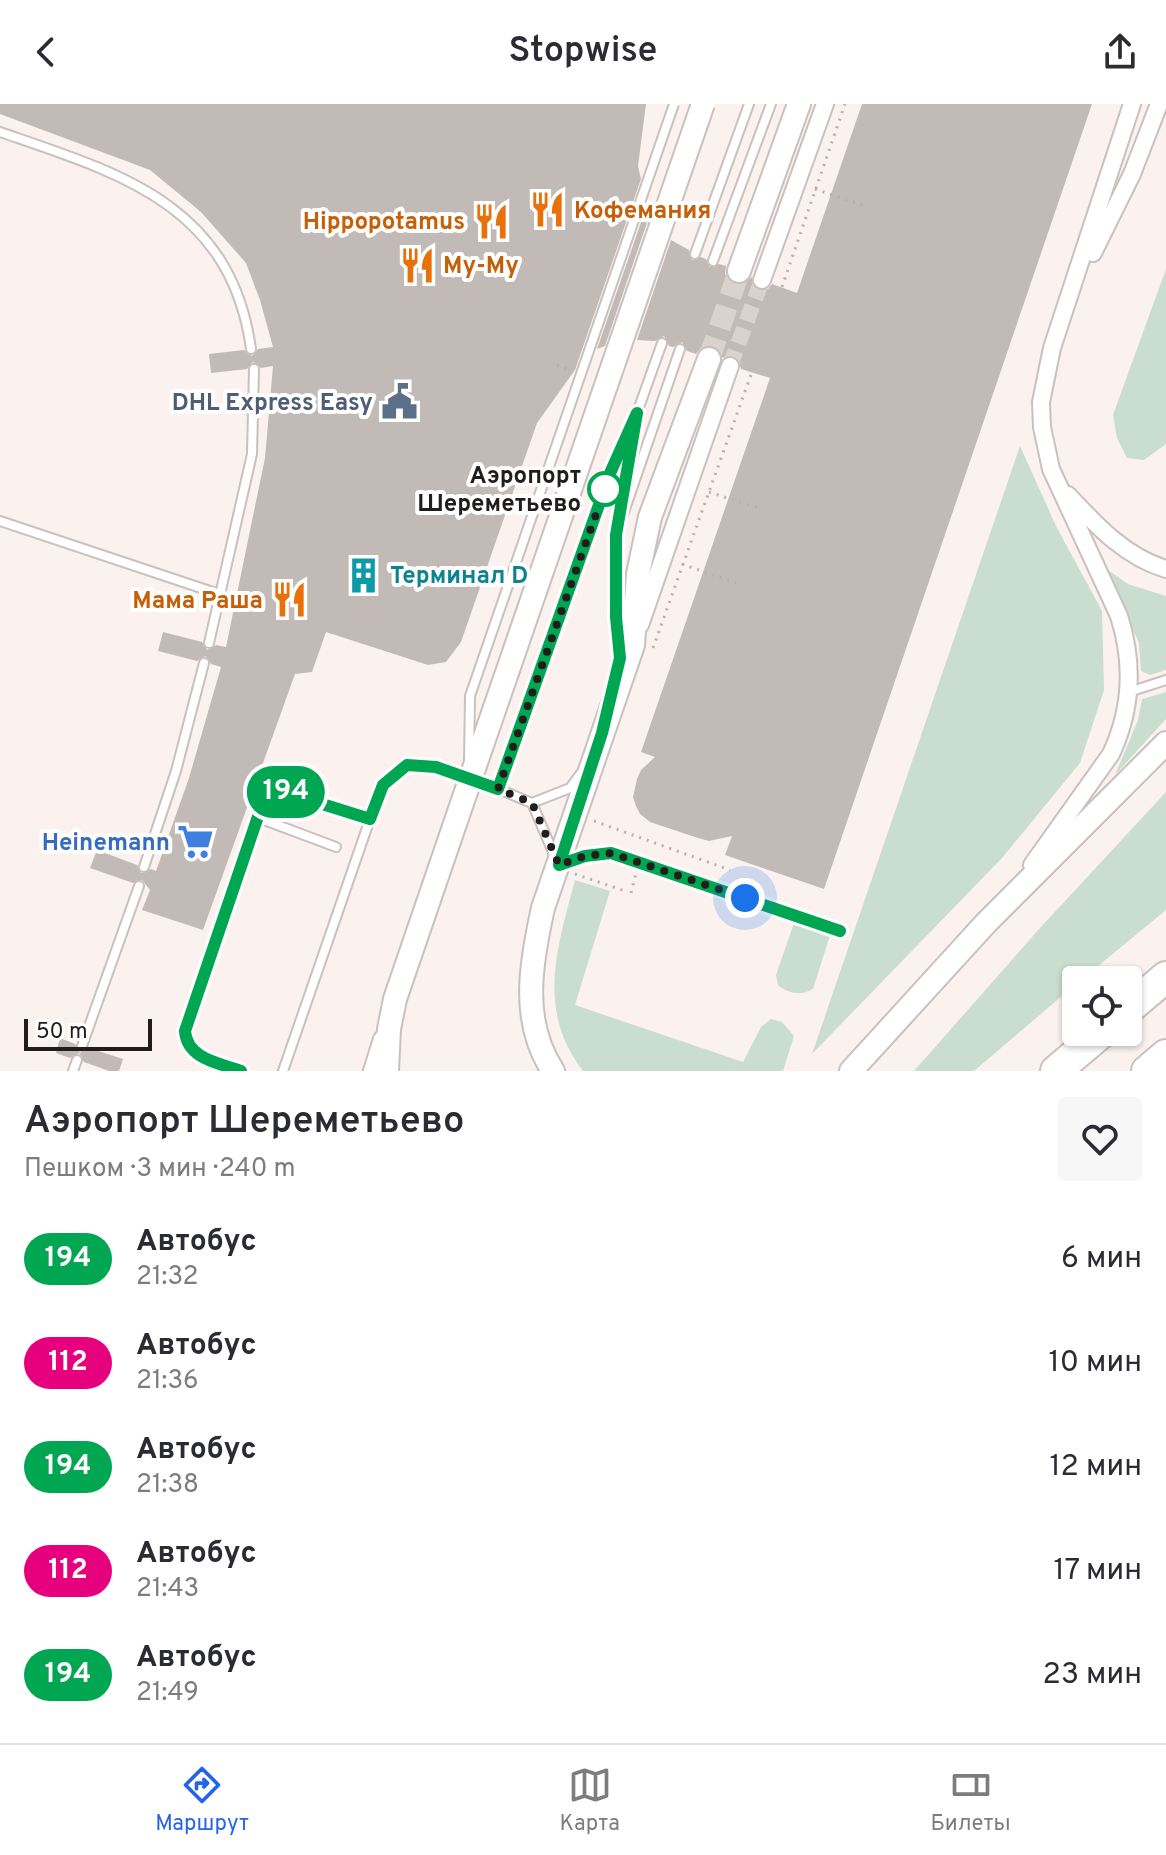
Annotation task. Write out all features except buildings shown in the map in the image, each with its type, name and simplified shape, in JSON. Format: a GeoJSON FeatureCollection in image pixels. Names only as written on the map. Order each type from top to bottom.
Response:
{"type":"FeatureCollection","features":[{"type":"Feature","properties":{"kind":"highway"},"geometry":{"type":"LineString","coordinates":[[1142,997],[1166,977]]}},
{"type":"Feature","properties":{"kind":"highway"},"geometry":{"type":"LineString","coordinates":[[1056,1071],[1085,1046]]}},
{"type":"Feature","properties":{"kind":"highway"},"geometry":{"type":"LineString","coordinates":[[1147,1071],[1166,1055]]}},
{"type":"Feature","properties":{"kind":"street"},"geometry":{"type":"LineString","coordinates":[[372,1071],[703,104]]}},
{"type":"Feature","properties":{"kind":"street"},"geometry":{"type":"LineString","coordinates":[[739,271],[799,104]]}},
{"type":"Feature","properties":{"kind":"street"},"geometry":{"type":"LineString","coordinates":[[762,280],[825,104]]}},
{"type":"Feature","properties":{"kind":"street"},"geometry":{"type":"LineString","coordinates":[[986,923],[1098,775],[1119,735],[1129,692],[1129,656],[1119,616],[1058,485],[1045,449],[1041,402],[1052,348],[1132,104]]}},
{"type":"Feature","properties":{"kind":"street"},"geometry":{"type":"LineString","coordinates":[[1069,301],[1132,174],[1159,104]]}},
{"type":"Feature","properties":{"kind":"street"},"geometry":{"type":"LineString","coordinates":[[553,1071],[537,1033],[531,987],[543,908],[599,743],[642,650],[638,574],[650,517],[720,362]]}},
{"type":"Feature","properties":{"kind":"street"},"geometry":{"type":"LineString","coordinates":[[1058,485],[1109,537],[1153,565],[1166,569]]}},
{"type":"Feature","properties":{"kind":"street"},"geometry":{"type":"LineString","coordinates":[[851,1071],[986,923],[1166,743]]}},
{"type":"Feature","properties":{"kind":"street"},"geometry":{"type":"LineString","coordinates":[[387,1071],[389,1029],[395,999]]}},
{"type":"Feature","properties":{"kind":"street"},"geometry":{"type":"LineString","coordinates":[[838,1071],[901,1014]]}},
{"type":"Feature","properties":{"kind":"lane"},"geometry":{"type":"LineString","coordinates":[[470,780],[470,696],[674,104]]}},
{"type":"Feature","properties":{"kind":"lane"},"geometry":{"type":"LineString","coordinates":[[695,254],[749,104]]}},
{"type":"Feature","properties":{"kind":"lane"},"geometry":{"type":"LineString","coordinates":[[713,261],[771,104]]}},
{"type":"Feature","properties":{"kind":"lane"},"geometry":{"type":"LineString","coordinates":[[0,132],[136,182],[187,218],[211,245],[225,270],[240,305],[251,349]]}},
{"type":"Feature","properties":{"kind":"lane"},"geometry":{"type":"LineString","coordinates":[[498,789],[611,471],[637,413],[662,343]]}},
{"type":"Feature","properties":{"kind":"lane"},"geometry":{"type":"LineString","coordinates":[[616,535],[680,349]]}},
{"type":"Feature","properties":{"kind":"lane"},"geometry":{"type":"LineString","coordinates":[[209,643],[252,454],[254,369]]}},
{"type":"Feature","properties":{"kind":"lane"},"geometry":{"type":"LineString","coordinates":[[283,1071],[383,785],[407,765],[436,767],[532,803],[570,788],[599,743],[620,658],[616,617],[616,535],[637,413]]}},
{"type":"Feature","properties":{"kind":"lane"},"geometry":{"type":"LineString","coordinates":[[0,521],[222,595]]}},
{"type":"Feature","properties":{"kind":"lane"},"geometry":{"type":"LineString","coordinates":[[144,867],[176,771],[204,663]]}},
{"type":"Feature","properties":{"kind":"lane"},"geometry":{"type":"LineString","coordinates":[[1129,692],[1166,680]]}},
{"type":"Feature","properties":{"kind":"lane"},"geometry":{"type":"LineString","coordinates":[[241,1071],[195,1053],[185,1040],[185,1031],[268,787],[370,819]]}},
{"type":"Feature","properties":{"kind":"lane"},"geometry":{"type":"LineString","coordinates":[[532,803],[558,867],[585,856],[611,853],[840,931]]}},
{"type":"Feature","properties":{"kind":"lane"},"geometry":{"type":"LineString","coordinates":[[256,817],[336,847]]}},
{"type":"Feature","properties":{"kind":"lane"},"geometry":{"type":"LineString","coordinates":[[82,1046],[139,886]]}},
{"type":"Feature","properties":{"kind":"lane"},"geometry":{"type":"LineString","coordinates":[[73,1071],[77,1060]]}},
{"type":"Feature","properties":{"kind":"path"},"geometry":{"type":"LineString","coordinates":[[782,287],[845,104]]}},
{"type":"Feature","properties":{"kind":"path"},"geometry":{"type":"LineString","coordinates":[[815,189],[865,206]]}},
{"type":"Feature","properties":{"kind":"path"},"geometry":{"type":"LineString","coordinates":[[642,650],[682,564],[752,372]]}},
{"type":"Feature","properties":{"kind":"path"},"geometry":{"type":"LineString","coordinates":[[709,492],[761,509]]}},
{"type":"Feature","properties":{"kind":"path"},"geometry":{"type":"LineString","coordinates":[[682,564],[736,583]]}},
{"type":"Feature","properties":{"kind":"path"},"geometry":{"type":"LineString","coordinates":[[594,820],[730,870]]}},
{"type":"Feature","properties":{"kind":"path"},"geometry":{"type":"LineString","coordinates":[[631,893],[639,863]]}},
{"type":"Feature","properties":{"kind":"path"},"geometry":{"type":"LineString","coordinates":[[558,867],[625,891]]}},
{"type":"Feature","properties":{"kind":"green space"},"geometry":{"type":"Polygon","coordinates":[[[1166,269],[1166,444],[1144,460],[1127,458],[1117,438],[1113,415],[1166,269]]]}},
{"type":"Feature","properties":{"kind":"green space"},"geometry":{"type":"Polygon","coordinates":[[[1020,446],[1056,526],[1102,611],[1104,690],[1080,763],[1002,858],[812,1054],[1020,446]]]}},
{"type":"Feature","properties":{"kind":"green space"},"geometry":{"type":"Polygon","coordinates":[[[1105,568],[1128,584],[1166,596],[1166,670],[1150,675],[1141,671],[1139,643],[1105,568]]]}},
{"type":"Feature","properties":{"kind":"green space"},"geometry":{"type":"Polygon","coordinates":[[[1166,692],[1166,719],[1115,775],[1138,720],[1142,699],[1166,692]]]}},
{"type":"Feature","properties":{"kind":"green space"},"geometry":{"type":"Polygon","coordinates":[[[1166,792],[1166,910],[1098,966],[1062,966],[1062,996],[974,1071],[914,1071],[1166,792]]]}},
{"type":"Feature","properties":{"kind":"green space"},"geometry":{"type":"Polygon","coordinates":[[[575,880],[610,891],[575,1005],[743,1062],[761,1027],[771,1019],[782,1022],[794,1036],[783,1071],[583,1071],[568,1048],[559,1025],[555,1002],[557,954],[575,880]]]}},
{"type":"Feature","properties":{"kind":"green space"},"geometry":{"type":"Polygon","coordinates":[[[795,920],[831,932],[813,989],[800,993],[778,985],[776,975],[795,920]]]}},
{"type":"Feature","properties":{"kind":"tunnel"},"geometry":{"type":"LineString","coordinates":[[709,359],[739,271]]}},
{"type":"Feature","properties":{"kind":"tunnel"},"geometry":{"type":"LineString","coordinates":[[730,366],[762,280]]}},
{"type":"Feature","properties":{"kind":"bus line","name":"194"},"geometry":{"type":"LineString","coordinates":[[241,1071],[195,1053],[185,1040],[185,1031],[268,787],[370,819],[383,785],[407,765],[436,767],[498,789],[611,471],[637,413],[616,535],[616,617],[620,658],[602,733],[559,865],[585,856],[611,853],[840,931]]}},
{"type":"Feature","properties":{"kind":"place","name":"Кофемания"},"geometry":{"type":"Point","coordinates":[548,210]}},
{"type":"Feature","properties":{"kind":"place","name":"Hippopotamus"},"geometry":{"type":"Point","coordinates":[491,221]}},
{"type":"Feature","properties":{"kind":"place","name":"Му-Му"},"geometry":{"type":"Point","coordinates":[417,265]}},
{"type":"Feature","properties":{"kind":"place","name":"DHL Express Easy"},"geometry":{"type":"Point","coordinates":[399,402]}},
{"type":"Feature","properties":{"kind":"place","name":"Аэропорт Шереметьево"},"geometry":{"type":"Point","coordinates":[605,489]}},
{"type":"Feature","properties":{"kind":"place","name":"Терминал D"},"geometry":{"type":"Point","coordinates":[364,575]}},
{"type":"Feature","properties":{"kind":"place","name":"Мама Раша"},"geometry":{"type":"Point","coordinates":[289,600]}},
{"type":"Feature","properties":{"kind":"place","name":"Heinemann"},"geometry":{"type":"Point","coordinates":[196,842]}},
{"type":"Feature","properties":{"kind":"route"},"geometry":{"type":"LineString","coordinates":[[605,489],[498,789],[532,803],[559,865],[585,856],[611,853],[745,898]]}}]}
